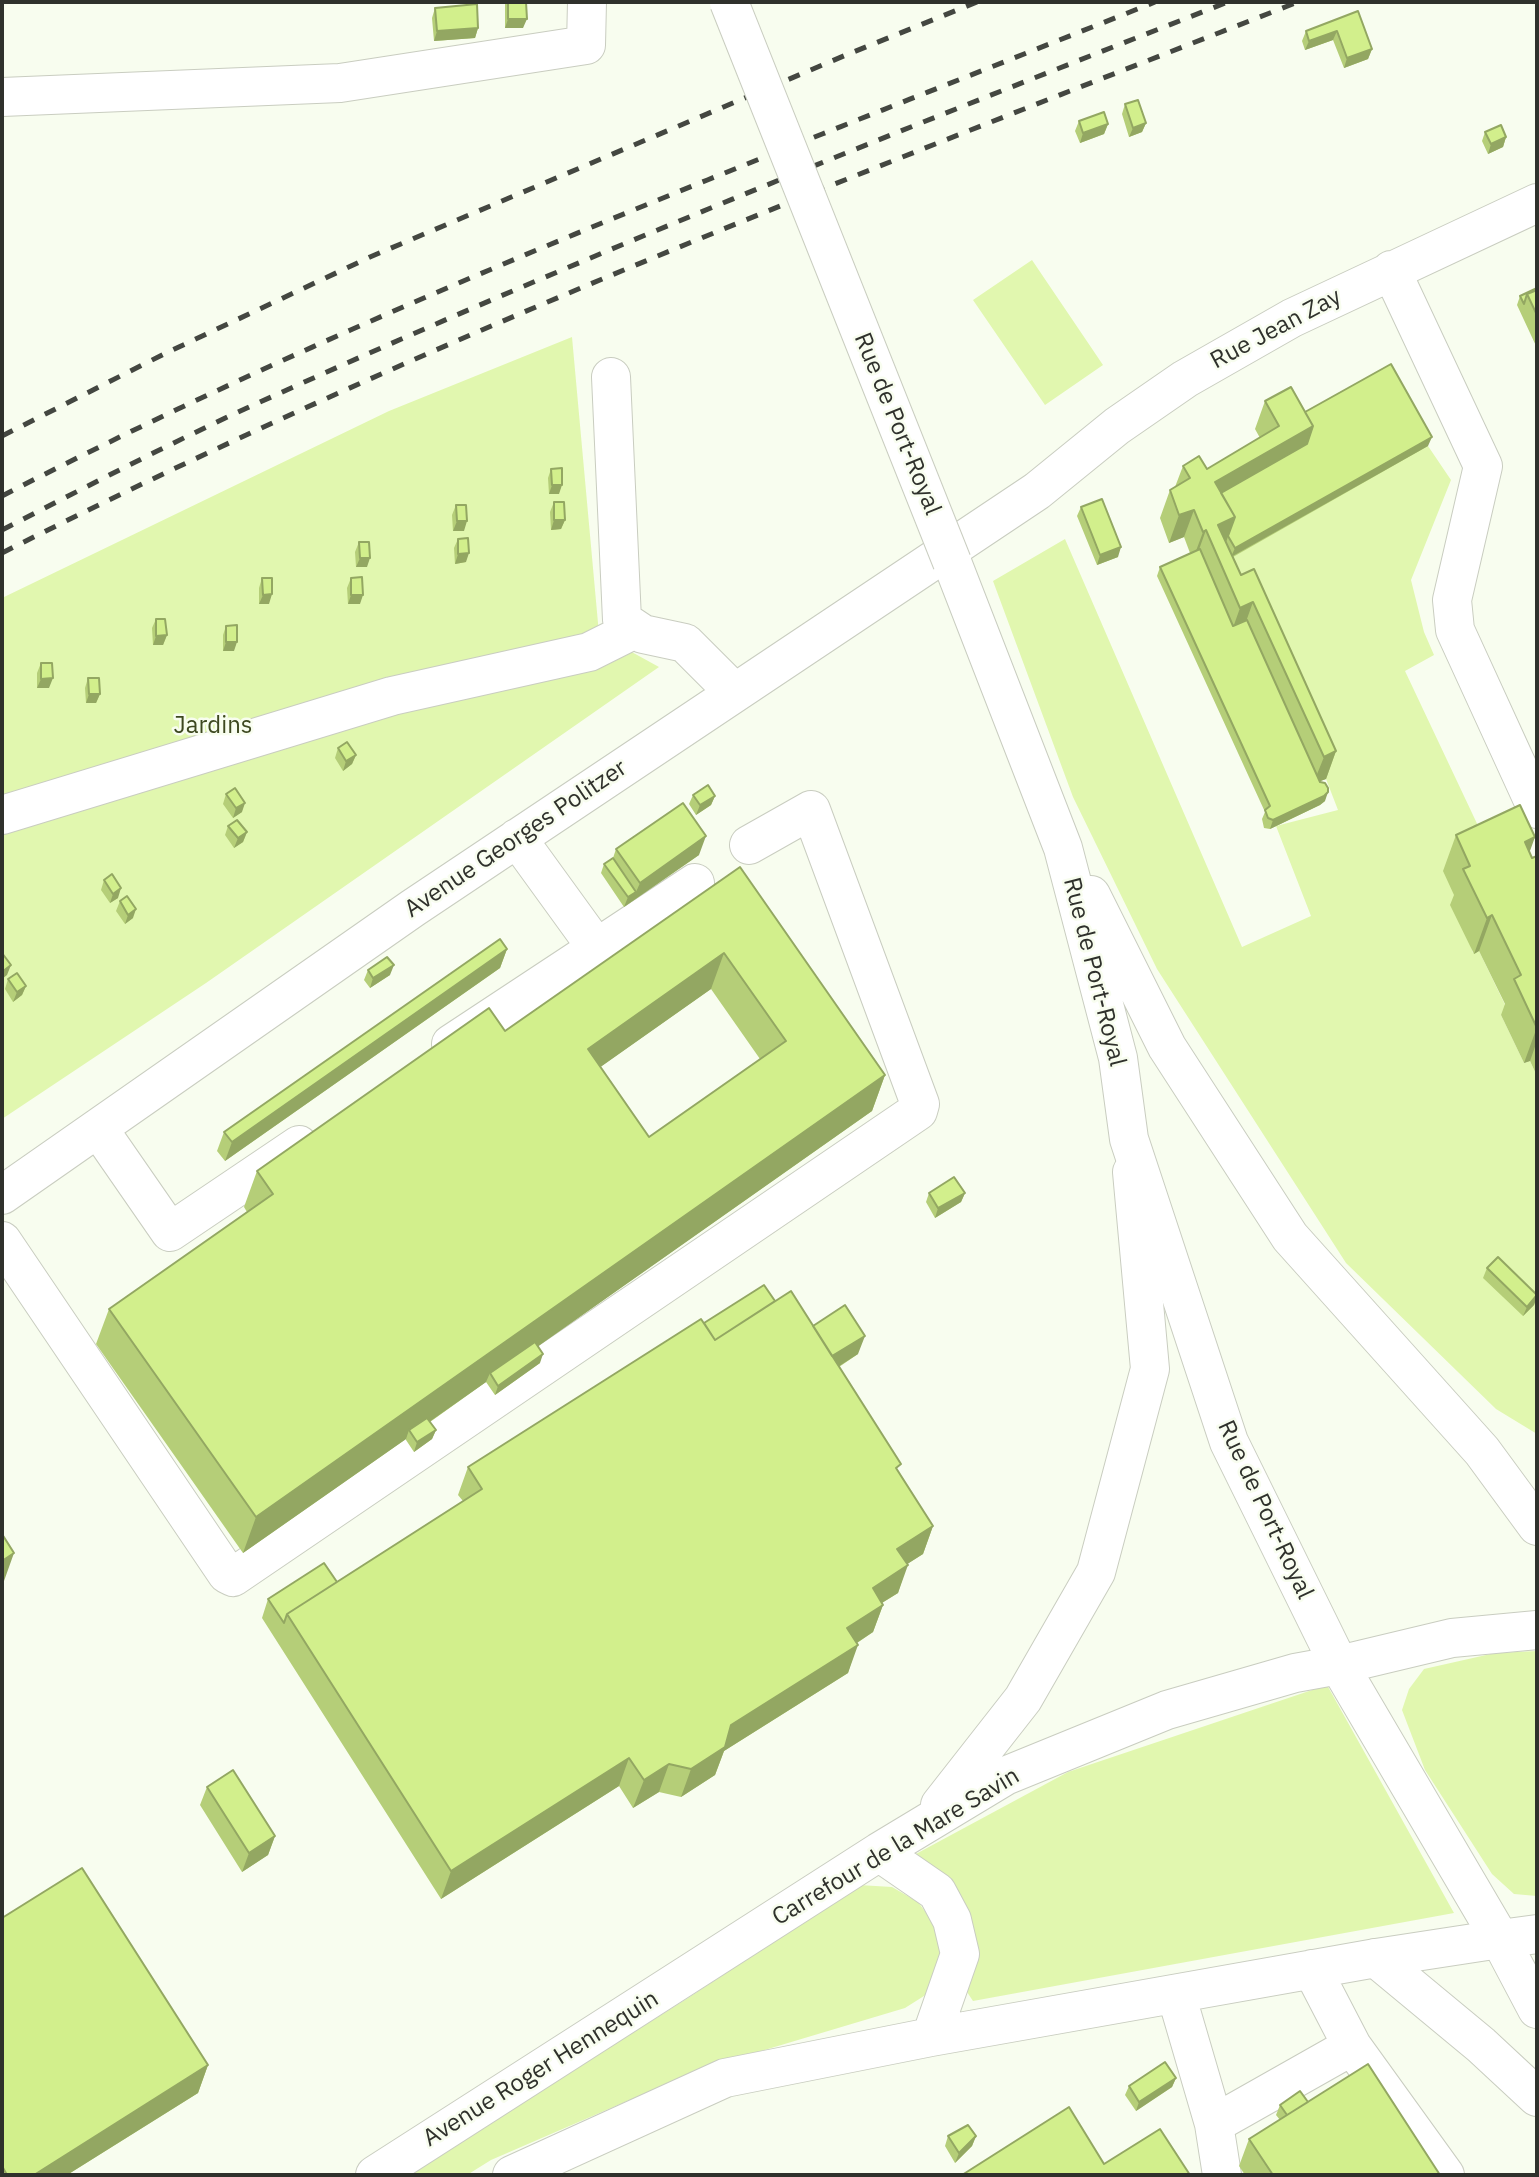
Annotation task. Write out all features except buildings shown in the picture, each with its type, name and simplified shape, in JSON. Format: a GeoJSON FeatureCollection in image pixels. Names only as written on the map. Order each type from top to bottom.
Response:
{"type":"FeatureCollection","features":[{"type":"Feature","properties":{"kind":"street"},"geometry":{"type":"LineString","coordinates":[[2,97],[340,83],[586,45],[587,2]]}},
{"type":"Feature","properties":{"kind":"street","name":"Rue de Port-Royal"},"geometry":{"type":"LineString","coordinates":[[729,2],[1063,848],[1118,1058],[1129,1139],[1229,1442],[1339,1665],[1519,1937],[1537,2009]]}},
{"type":"Feature","properties":{"kind":"street","name":"Rue Jean Zay"},"geometry":{"type":"LineString","coordinates":[[1037,491],[1116,426],[1185,379],[1292,318],[1537,203]]}},
{"type":"Feature","properties":{"kind":"street"},"geometry":{"type":"LineString","coordinates":[[1391,270],[1483,466],[1452,600],[1455,630],[1537,808]]}},
{"type":"Feature","properties":{"kind":"street"},"geometry":{"type":"LineString","coordinates":[[611,377],[622,620],[643,634],[685,643],[734,692]]}},
{"type":"Feature","properties":{"kind":"street","name":"Avenue Georges Politzer"},"geometry":{"type":"LineString","coordinates":[[2,1195],[413,908],[1037,491]]}},
{"type":"Feature","properties":{"kind":"street"},"geometry":{"type":"LineString","coordinates":[[2,815],[392,696],[589,652],[635,629]]}},
{"type":"Feature","properties":{"kind":"street"},"geometry":{"type":"LineString","coordinates":[[2,1241],[227,1574],[233,1577],[918,1111],[920,1104],[811,810],[749,845]]}},
{"type":"Feature","properties":{"kind":"street"},"geometry":{"type":"LineString","coordinates":[[517,838],[596,947]]}},
{"type":"Feature","properties":{"kind":"street","name":"Rue de Port-Royal"},"geometry":{"type":"LineString","coordinates":[[1063,848],[1103,916],[1167,1047],[1290,1237],[1482,1451],[1537,1526]]}},
{"type":"Feature","properties":{"kind":"street"},"geometry":{"type":"LineString","coordinates":[[423,1062],[695,883]]}},
{"type":"Feature","properties":{"kind":"street"},"geometry":{"type":"LineString","coordinates":[[98,1128],[170,1232],[331,1124]]}},
{"type":"Feature","properties":{"kind":"street"},"geometry":{"type":"LineString","coordinates":[[925,1825],[1023,1699],[1096,1572],[1150,1369],[1129,1139]]}},
{"type":"Feature","properties":{"kind":"street"},"geometry":{"type":"LineString","coordinates":[[1482,1451],[1537,1477]]}},
{"type":"Feature","properties":{"kind":"street","name":"Carrefour de la Mare Savin"},"geometry":{"type":"LineString","coordinates":[[707,1964],[878,1852],[1005,1776],[1167,1710],[1295,1673],[1452,1638],[1537,1630]]}},
{"type":"Feature","properties":{"kind":"street"},"geometry":{"type":"LineString","coordinates":[[878,1852],[937,1892],[952,1920],[960,1954],[931,2037]]}},
{"type":"Feature","properties":{"kind":"street"},"geometry":{"type":"LineString","coordinates":[[512,2175],[725,2078],[931,2037],[1312,1969],[1519,1937]]}},
{"type":"Feature","properties":{"kind":"street"},"geometry":{"type":"LineString","coordinates":[[1377,1958],[1481,2045],[1537,2097]]}},
{"type":"Feature","properties":{"kind":"street","name":"Avenue Roger Hennequin"},"geometry":{"type":"LineString","coordinates":[[375,2175],[707,1964]]}},
{"type":"Feature","properties":{"kind":"street"},"geometry":{"type":"LineString","coordinates":[[1312,1969],[1352,2046],[1445,2175]]}},
{"type":"Feature","properties":{"kind":"street"},"geometry":{"type":"LineString","coordinates":[[1176,1994],[1214,2124],[1222,2175]]}},
{"type":"Feature","properties":{"kind":"street"},"geometry":{"type":"LineString","coordinates":[[1214,2124],[1352,2046]]}},
{"type":"Feature","properties":{"kind":"green space"},"geometry":{"type":"Polygon","coordinates":[[[1032,260],[1103,365],[1045,405],[973,300],[1032,260]]]}},
{"type":"Feature","properties":{"kind":"green space","name":"Jardins"},"geometry":{"type":"Polygon","coordinates":[[[572,337],[599,634],[659,667],[206,983],[2,1119],[2,598],[389,411],[572,337]]]}},
{"type":"Feature","properties":{"kind":"green space"},"geometry":{"type":"Polygon","coordinates":[[[1428,446],[1451,480],[1411,580],[1424,632],[1434,655],[1405,671],[1489,849],[1457,902],[1473,953],[1479,951],[1508,1011],[1501,1015],[1524,1063],[1530,1061],[1537,1076],[1537,1434],[1496,1409],[1346,1263],[1157,969],[1073,797],[993,581],[1065,539],[1242,947],[1311,916],[1276,826],[1338,810],[1326,779],[1208,553],[1428,446]]]}},
{"type":"Feature","properties":{"kind":"green space"},"geometry":{"type":"Polygon","coordinates":[[[1537,1651],[1537,1896],[1514,1894],[1492,1874],[1425,1770],[1402,1710],[1409,1689],[1424,1669],[1495,1653],[1537,1651]]]}},
{"type":"Feature","properties":{"kind":"green space"},"geometry":{"type":"Polygon","coordinates":[[[1327,1685],[1454,1913],[973,2001],[965,1989],[914,1855],[1068,1772],[1327,1685]]]}},
{"type":"Feature","properties":{"kind":"green space"},"geometry":{"type":"Polygon","coordinates":[[[859,1885],[892,1887],[918,1902],[942,1934],[947,1966],[935,1989],[905,2008],[701,2069],[491,2160],[467,2175],[406,2175],[688,1998],[859,1885]]]}},
{"type":"Feature","properties":{"kind":"railway"},"geometry":{"type":"LineString","coordinates":[[2,436],[164,354],[370,257],[977,2]]}},
{"type":"Feature","properties":{"kind":"railway"},"geometry":{"type":"LineString","coordinates":[[2,496],[142,426],[428,296],[572,235],[1155,2]]}},
{"type":"Feature","properties":{"kind":"railway"},"geometry":{"type":"LineString","coordinates":[[2,530],[236,413],[482,304],[854,150],[1228,2]]}},
{"type":"Feature","properties":{"kind":"railway"},"geometry":{"type":"LineString","coordinates":[[2,553],[160,475],[320,402],[643,262],[1298,2]]}}]}
